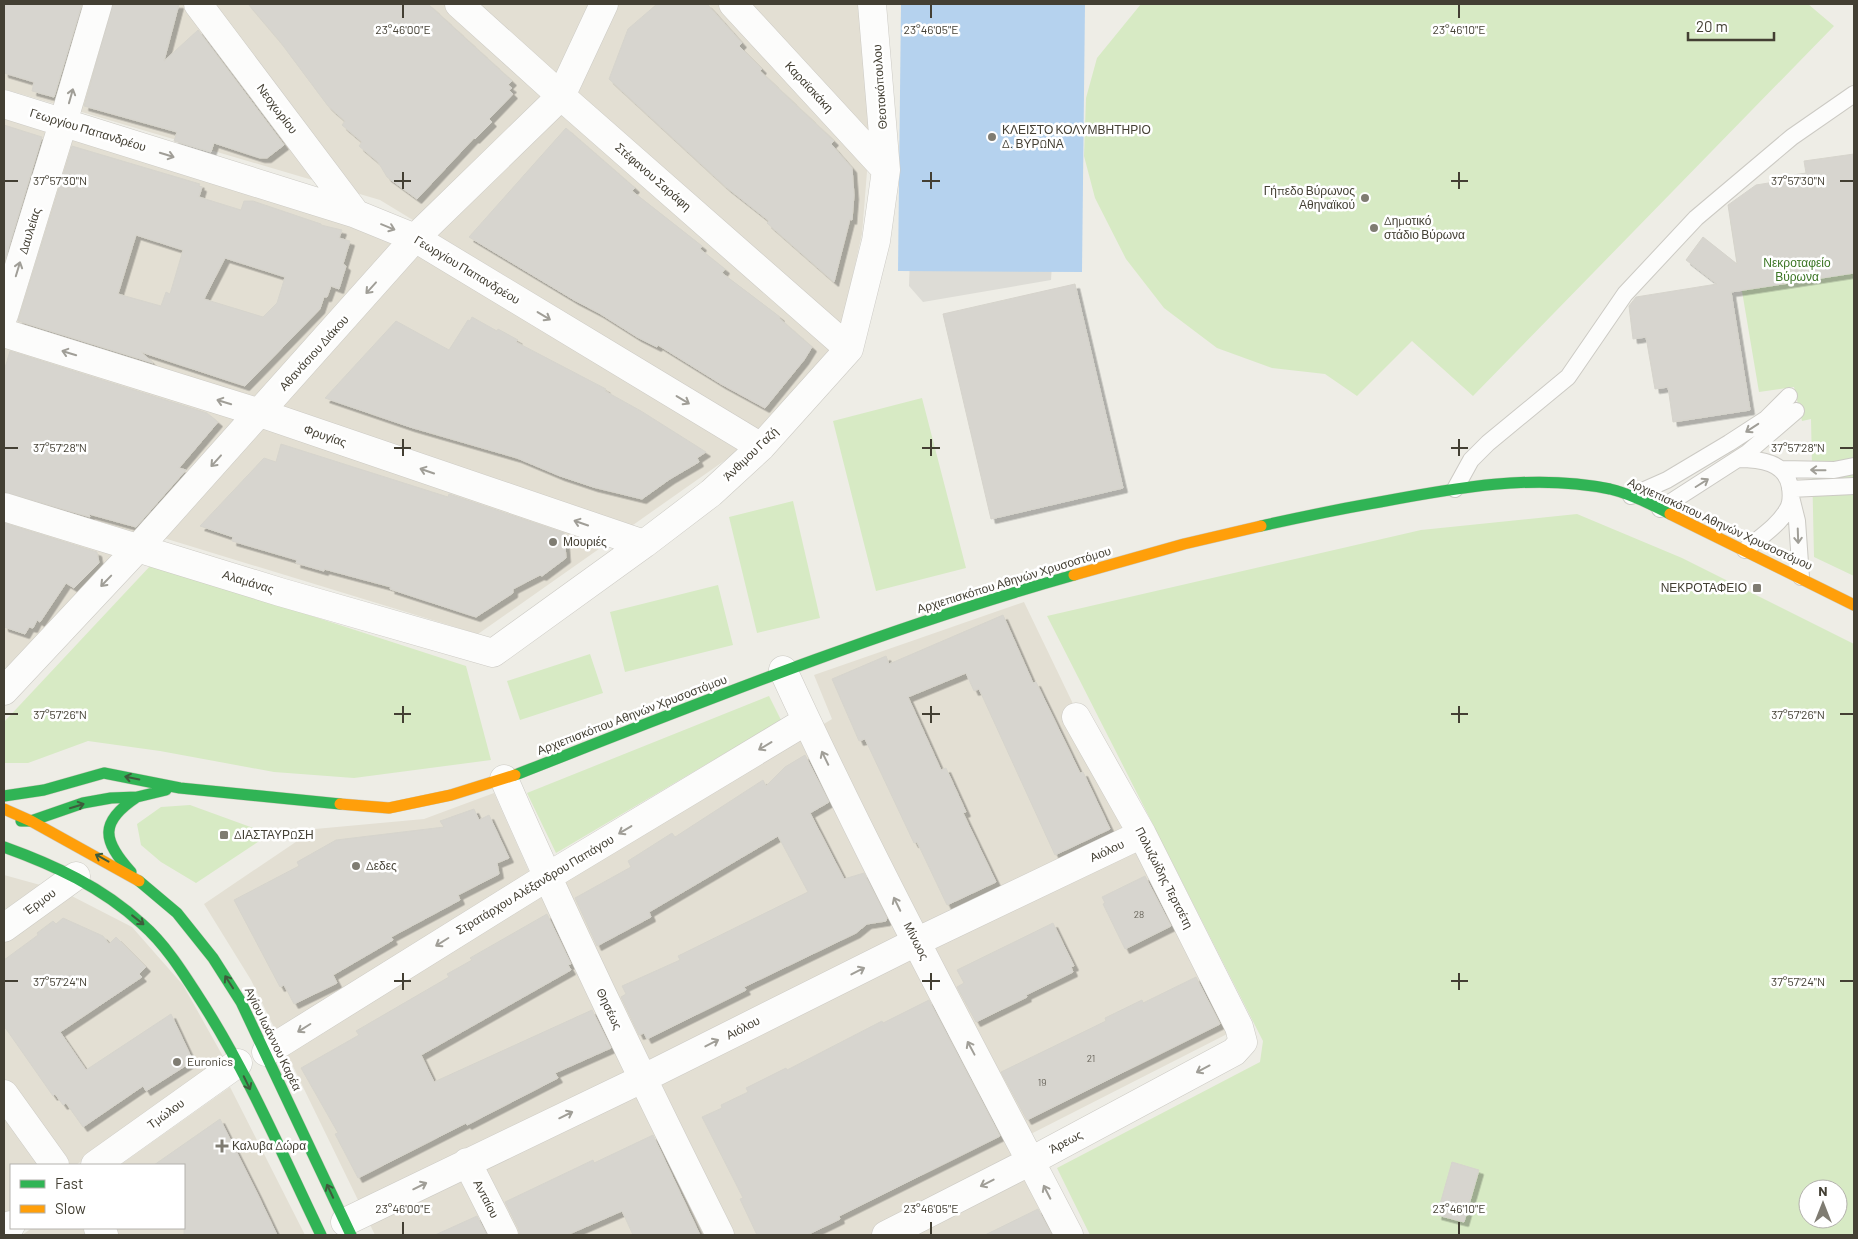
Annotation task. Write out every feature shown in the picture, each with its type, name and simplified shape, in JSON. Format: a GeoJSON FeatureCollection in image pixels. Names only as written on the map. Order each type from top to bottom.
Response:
{"type":"FeatureCollection","features":[{"type":"Feature","properties":{"kind":"street","name":"Δαυλείας"},"geometry":{"type":"LineString","coordinates":[[4,315],[64,123],[98,4]]}},
{"type":"Feature","properties":{"kind":"street","name":"Νεοχωρίου"},"geometry":{"type":"LineString","coordinates":[[198,4],[356,214]]}},
{"type":"Feature","properties":{"kind":"street","name":"Στέφανου Σαράφη"},"geometry":{"type":"LineString","coordinates":[[459,4],[849,349]]}},
{"type":"Feature","properties":{"kind":"street","name":"Αθανάσιου Διάκου"},"geometry":{"type":"LineString","coordinates":[[4,691],[138,548],[415,238],[561,96],[604,4]]}},
{"type":"Feature","properties":{"kind":"street","name":"Καραϊσκάκη"},"geometry":{"type":"LineString","coordinates":[[733,4],[886,170]]}},
{"type":"Feature","properties":{"kind":"street","name":"Θεοτοκόπουλου"},"geometry":{"type":"LineString","coordinates":[[872,4],[886,170]]}},
{"type":"Feature","properties":{"kind":"street","name":"Γεωργίου Παπανδρέου"},"geometry":{"type":"LineString","coordinates":[[4,104],[356,214],[415,238],[761,447]]}},
{"type":"Feature","properties":{"kind":"street","name":"Άνθιμου Γαζή"},"geometry":{"type":"LineString","coordinates":[[492,653],[644,544],[711,493],[761,447],[849,349],[876,241],[886,170]]}},
{"type":"Feature","properties":{"kind":"street","name":"Φρυγίας"},"geometry":{"type":"LineString","coordinates":[[4,333],[260,413],[644,544]]}},
{"type":"Feature","properties":{"kind":"street","name":"Αρχιεπισκόπου Αθηνών Χρυσοστόμου"},"geometry":{"type":"LineString","coordinates":[[4,796],[44,790],[104,773],[180,788],[389,808],[451,795],[504,779],[783,670],[1010,593],[1166,548],[1301,517],[1437,491],[1513,483],[1586,485],[1631,496],[1801,577],[1854,605]]}},
{"type":"Feature","properties":{"kind":"street","name":"Αλαμάνας"},"geometry":{"type":"LineString","coordinates":[[4,507],[280,592],[492,653]]}},
{"type":"Feature","properties":{"kind":"street","name":"Μίνωος"},"geometry":{"type":"LineString","coordinates":[[783,670],[806,721],[916,942],[1069,1235]]}},
{"type":"Feature","properties":{"kind":"street","name":"Πολυζωίδης Τερτσέτη"},"geometry":{"type":"LineString","coordinates":[[1076,717],[1142,834],[1239,1027],[1243,1042]]}},
{"type":"Feature","properties":{"kind":"street","name":"Στρατάρχου Αλέξανδρου Παπάγου"},"geometry":{"type":"LineString","coordinates":[[266,1052],[547,877],[806,721]]}},
{"type":"Feature","properties":{"kind":"street","name":"Θησέως"},"geometry":{"type":"LineString","coordinates":[[504,779],[547,877],[642,1079],[720,1235]]}},
{"type":"Feature","properties":{"kind":"street","name":"Αρχιεπισκόπου Αθηνών Χρυσοστόμου"},"geometry":{"type":"LineString","coordinates":[[4,823],[31,821],[83,803],[111,798],[137,797],[180,788]]}},
{"type":"Feature","properties":{"kind":"street"},"geometry":{"type":"LineString","coordinates":[[135,877],[114,853],[109,834],[111,821],[118,812],[137,797]]}},
{"type":"Feature","properties":{"kind":"street","name":"Αγίου Ιωάννου Καρέα"},"geometry":{"type":"LineString","coordinates":[[4,809],[31,821],[135,877],[177,914],[213,958],[242,1002],[348,1229]]}},
{"type":"Feature","properties":{"kind":"street","name":"Αιόλου"},"geometry":{"type":"LineString","coordinates":[[348,1229],[468,1162],[642,1079],[916,942],[1142,834]]}},
{"type":"Feature","properties":{"kind":"street"},"geometry":{"type":"LineString","coordinates":[[4,847],[31,856],[76,876],[109,897],[145,926],[171,956],[205,1006],[238,1063],[321,1235]]}},
{"type":"Feature","properties":{"kind":"street","name":"Έρμου"},"geometry":{"type":"LineString","coordinates":[[4,928],[76,876]]}},
{"type":"Feature","properties":{"kind":"street","name":"Άρεως"},"geometry":{"type":"LineString","coordinates":[[886,1235],[1031,1161],[1234,1052],[1243,1042]]}},
{"type":"Feature","properties":{"kind":"street","name":"Τμώλου"},"geometry":{"type":"LineString","coordinates":[[95,1164],[238,1063]]}},
{"type":"Feature","properties":{"kind":"street"},"geometry":{"type":"LineString","coordinates":[[4,1094],[54,1164]]}},
{"type":"Feature","properties":{"kind":"street","name":"Ανταίου"},"geometry":{"type":"LineString","coordinates":[[468,1162],[504,1235]]}},
{"type":"Feature","properties":{"kind":"lane"},"geometry":{"type":"LineString","coordinates":[[1455,489],[1471,460],[1488,443],[1568,377],[1625,294],[1696,218],[1792,137],[1854,94]]}},
{"type":"Feature","properties":{"kind":"lane"},"geometry":{"type":"LineString","coordinates":[[1631,496],[1667,480],[1729,443],[1766,419],[1789,396]]}},
{"type":"Feature","properties":{"kind":"lane"},"geometry":{"type":"LineString","coordinates":[[1660,509],[1738,459],[1765,439],[1796,411]]}},
{"type":"Feature","properties":{"kind":"lane"},"geometry":{"type":"LineString","coordinates":[[1738,459],[1757,459],[1770,462],[1781,469],[1789,479],[1797,521],[1801,577]]}},
{"type":"Feature","properties":{"kind":"lane"},"geometry":{"type":"LineString","coordinates":[[1781,469],[1834,470],[1854,466]]}},
{"type":"Feature","properties":{"kind":"lane"},"geometry":{"type":"LineString","coordinates":[[1790,492],[1854,486]]}},
{"type":"Feature","properties":{"kind":"lane"},"geometry":{"type":"LineString","coordinates":[[1745,550],[1778,521],[1788,509],[1790,492]]}},
{"type":"Feature","properties":{"kind":"shaded area"},"geometry":{"type":"Polygon","coordinates":[[[4,4],[865,4],[874,84],[862,234],[838,341],[762,432],[380,200],[4,89],[4,4]]]}},
{"type":"Feature","properties":{"kind":"shaded area"},"geometry":{"type":"Polygon","coordinates":[[[4,112],[361,217],[741,449],[478,634],[141,531],[4,680],[4,112]]]}},
{"type":"Feature","properties":{"kind":"shaded area"},"geometry":{"type":"Polygon","coordinates":[[[911,228],[1054,231],[1051,280],[923,302],[909,286],[911,228]]]}},
{"type":"Feature","properties":{"kind":"shaded area"},"geometry":{"type":"Polygon","coordinates":[[[1024,602],[1231,1032],[1019,1140],[1065,1235],[375,1235],[251,980],[204,904],[315,829],[424,819],[494,793],[540,896],[832,719],[814,675],[1024,602]]]}},
{"type":"Feature","properties":{"kind":"shaded area"},"geometry":{"type":"Polygon","coordinates":[[[4,875],[62,891],[132,927],[183,985],[225,1060],[77,1164],[10,1164],[10,1212],[4,1217],[4,875]]]}},
{"type":"Feature","properties":{"kind":"shaded area"},"geometry":{"type":"Polygon","coordinates":[[[230,1087],[305,1235],[22,1235],[31,1229],[185,1229],[185,1164],[121,1164],[230,1087]]]}},
{"type":"Feature","properties":{"kind":"green space","name":"Δημοτικό στάδιο Βύρωνα"},"geometry":{"type":"Polygon","coordinates":[[[1141,4],[1808,4],[1834,26],[1473,396],[1412,341],[1357,396],[1325,374],[1272,368],[1217,348],[1164,308],[1126,259],[1095,198],[1084,156],[1086,98],[1097,58],[1141,4]]]}},
{"type":"Feature","properties":{"kind":"green space","name":"Νεκροταφείο Βύρωνα"},"geometry":{"type":"Polygon","coordinates":[[[1854,201],[1854,576],[1814,557],[1811,419],[1802,421],[1794,387],[1759,392],[1730,220],[1854,201]]]}},
{"type":"Feature","properties":{"kind":"green space"},"geometry":{"type":"Polygon","coordinates":[[[922,398],[966,568],[876,591],[833,421],[922,398]]]}},
{"type":"Feature","properties":{"kind":"green space"},"geometry":{"type":"Polygon","coordinates":[[[793,501],[820,618],[757,633],[729,517],[793,501]]]}},
{"type":"Feature","properties":{"kind":"green space"},"geometry":{"type":"Polygon","coordinates":[[[1577,514],[1682,558],[1854,644],[1854,1235],[1090,1235],[1057,1168],[1260,1062],[1263,1041],[1047,616],[1421,530],[1577,514]]]}},
{"type":"Feature","properties":{"kind":"green space"},"geometry":{"type":"Polygon","coordinates":[[[152,564],[466,666],[491,760],[354,778],[274,772],[160,751],[88,741],[28,763],[4,763],[4,722],[152,564]]]}},
{"type":"Feature","properties":{"kind":"green space"},"geometry":{"type":"Polygon","coordinates":[[[718,585],[733,645],[625,672],[610,612],[718,585]]]}},
{"type":"Feature","properties":{"kind":"green space"},"geometry":{"type":"Polygon","coordinates":[[[590,654],[603,693],[520,720],[507,681],[590,654]]]}},
{"type":"Feature","properties":{"kind":"green space"},"geometry":{"type":"Polygon","coordinates":[[[769,696],[781,720],[556,853],[527,793],[769,696]]]}},
{"type":"Feature","properties":{"kind":"green space"},"geometry":{"type":"Polygon","coordinates":[[[190,805],[270,834],[196,883],[161,862],[141,845],[137,824],[161,807],[190,805]]]}},
{"type":"Feature","properties":{"kind":"water","name":"ΚΛΕΙΣΤΟ ΚΟΛΥΜΒΗΤΗΡΙΟ Δ. ΒΥΡΩΝΑ"},"geometry":{"type":"Polygon","coordinates":[[[901,4],[1085,4],[1082,272],[898,271],[901,4]]]}},
{"type":"Feature","properties":{"kind":"building"},"geometry":{"type":"Polygon","coordinates":[[[4,4],[82,4],[54,97],[32,91],[34,82],[4,73],[4,4]]]}},
{"type":"Feature","properties":{"kind":"building"},"geometry":{"type":"Polygon","coordinates":[[[113,4],[179,4],[164,61],[198,30],[284,145],[267,158],[260,158],[214,143],[211,152],[174,141],[177,132],[84,106],[113,4]]]}},
{"type":"Feature","properties":{"kind":"building"},"geometry":{"type":"Polygon","coordinates":[[[248,4],[428,4],[512,81],[508,85],[512,88],[509,90],[513,94],[489,119],[492,122],[474,138],[417,199],[387,177],[378,162],[359,146],[362,142],[342,125],[345,121],[328,106],[281,43],[248,4]]]}},
{"type":"Feature","properties":{"kind":"building"},"geometry":{"type":"Polygon","coordinates":[[[657,4],[707,4],[742,43],[739,46],[762,69],[760,71],[834,141],[831,144],[852,168],[854,195],[852,220],[850,219],[834,282],[767,223],[769,221],[726,187],[609,79],[628,29],[657,4]]]}},
{"type":"Feature","properties":{"kind":"building"},"geometry":{"type":"Polygon","coordinates":[[[4,125],[42,137],[4,263],[4,125]]]}},
{"type":"Feature","properties":{"kind":"building"},"geometry":{"type":"Polygon","coordinates":[[[566,128],[635,188],[632,191],[702,246],[700,249],[725,269],[722,273],[780,317],[812,347],[804,360],[765,408],[721,384],[658,345],[657,347],[637,337],[469,237],[566,128]]]}},
{"type":"Feature","properties":{"kind":"building"},"geometry":{"type":"Polygon","coordinates":[[[72,146],[200,184],[199,186],[202,187],[199,197],[241,210],[244,201],[253,201],[321,225],[342,230],[339,238],[350,241],[343,264],[346,266],[339,289],[331,286],[327,297],[324,297],[320,309],[245,386],[141,352],[153,363],[18,321],[72,146]],[[136,235],[118,294],[161,306],[166,292],[170,294],[183,250],[136,235]],[[225,258],[204,299],[263,317],[277,303],[285,277],[225,258]]]}},
{"type":"Feature","properties":{"kind":"building"},"geometry":{"type":"Polygon","coordinates":[[[1854,154],[1854,273],[1731,292],[1750,410],[1673,422],[1668,387],[1655,389],[1646,337],[1633,339],[1629,306],[1636,297],[1717,284],[1686,260],[1703,237],[1737,264],[1728,205],[1756,185],[1781,181],[1780,177],[1806,173],[1804,161],[1854,154]]]}},
{"type":"Feature","properties":{"kind":"building"},"geometry":{"type":"Polygon","coordinates":[[[1075,284],[1123,488],[991,519],[943,314],[1075,284]]]}},
{"type":"Feature","properties":{"kind":"building"},"geometry":{"type":"Polygon","coordinates":[[[472,317],[497,331],[498,329],[518,340],[516,342],[606,389],[605,391],[706,452],[697,458],[699,462],[670,479],[642,499],[593,487],[517,458],[410,427],[325,398],[396,321],[449,350],[468,320],[470,321],[472,317]]]}},
{"type":"Feature","properties":{"kind":"building"},"geometry":{"type":"Polygon","coordinates":[[[10,351],[207,413],[218,422],[179,468],[186,470],[136,527],[89,514],[90,517],[4,492],[4,371],[10,351]]]}},
{"type":"Feature","properties":{"kind":"building"},"geometry":{"type":"Polygon","coordinates":[[[281,444],[448,497],[449,494],[564,533],[566,558],[542,576],[540,575],[513,589],[513,593],[476,617],[390,589],[391,587],[296,563],[297,560],[232,541],[233,537],[200,526],[264,458],[276,462],[281,444]]]}},
{"type":"Feature","properties":{"kind":"building"},"geometry":{"type":"Polygon","coordinates":[[[4,523],[97,552],[99,563],[74,588],[66,583],[40,622],[37,620],[33,628],[29,627],[25,634],[4,627],[4,523]]]}},
{"type":"Feature","properties":{"kind":"building"},"geometry":{"type":"Polygon","coordinates":[[[1003,615],[1033,683],[1036,682],[1080,773],[1083,772],[1110,829],[1055,855],[979,689],[974,691],[966,673],[908,697],[941,770],[946,768],[966,812],[963,813],[996,882],[947,905],[917,842],[914,843],[865,739],[859,741],[832,679],[886,656],[889,664],[1003,615]]]}},
{"type":"Feature","properties":{"kind":"building"},"geometry":{"type":"Polygon","coordinates":[[[805,755],[829,802],[810,813],[844,879],[864,873],[887,918],[886,921],[867,924],[856,933],[744,987],[746,990],[647,1039],[644,1033],[639,1035],[621,997],[626,994],[622,986],[680,960],[678,956],[808,892],[778,836],[649,912],[651,917],[597,946],[575,898],[631,867],[628,861],[672,833],[675,837],[763,780],[766,786],[785,767],[805,755]]]}},
{"type":"Feature","properties":{"kind":"building"},"geometry":{"type":"Polygon","coordinates":[[[474,809],[479,820],[489,815],[509,858],[497,863],[499,874],[458,895],[460,900],[391,937],[393,940],[333,975],[337,983],[294,1004],[284,985],[280,987],[234,900],[299,866],[297,862],[336,840],[444,827],[440,821],[474,809]]]}},
{"type":"Feature","properties":{"kind":"building"},"geometry":{"type":"Polygon","coordinates":[[[1145,876],[1171,926],[1125,949],[1103,904],[1105,903],[1102,897],[1145,876]]]}},
{"type":"Feature","properties":{"kind":"building"},"geometry":{"type":"Polygon","coordinates":[[[547,914],[571,964],[568,965],[571,970],[421,1055],[434,1082],[592,1010],[611,1048],[555,1073],[558,1078],[358,1178],[335,1134],[338,1133],[301,1068],[359,1035],[356,1031],[449,977],[447,974],[472,960],[470,958],[547,914]]]}},
{"type":"Feature","properties":{"kind":"building"},"geometry":{"type":"Polygon","coordinates":[[[63,918],[103,936],[109,944],[116,937],[146,967],[139,974],[142,977],[60,1032],[86,1070],[171,1014],[193,1061],[146,1091],[143,1086],[83,1127],[66,1103],[63,1105],[55,1094],[53,1096],[4,1026],[4,960],[38,935],[37,933],[53,921],[56,924],[63,918]]]}},
{"type":"Feature","properties":{"kind":"building"},"geometry":{"type":"Polygon","coordinates":[[[1053,923],[1074,966],[1071,967],[1073,972],[976,1022],[957,987],[964,983],[957,970],[1053,923]]]}},
{"type":"Feature","properties":{"kind":"building"},"geometry":{"type":"Polygon","coordinates":[[[1196,977],[1220,1024],[1027,1120],[1001,1072],[1106,1021],[1105,1018],[1142,1000],[1143,1003],[1196,977]]]}},
{"type":"Feature","properties":{"kind":"building"},"geometry":{"type":"Polygon","coordinates":[[[929,1000],[1000,1136],[839,1216],[840,1219],[807,1235],[757,1235],[740,1199],[743,1198],[702,1117],[722,1108],[721,1105],[748,1092],[746,1088],[786,1068],[787,1070],[882,1021],[883,1023],[929,1000]]]}},
{"type":"Feature","properties":{"kind":"building"},"geometry":{"type":"Polygon","coordinates":[[[220,1119],[277,1235],[184,1235],[185,1164],[155,1164],[220,1119]]]}},
{"type":"Feature","properties":{"kind":"building"},"geometry":{"type":"Polygon","coordinates":[[[653,1135],[700,1235],[633,1235],[622,1211],[567,1235],[520,1235],[505,1202],[593,1160],[594,1163],[653,1135]]]}},
{"type":"Feature","properties":{"kind":"building"},"geometry":{"type":"Polygon","coordinates":[[[1452,1162],[1479,1170],[1464,1222],[1437,1215],[1452,1162]]]}},
{"type":"Feature","properties":{"kind":"building"},"geometry":{"type":"Polygon","coordinates":[[[1038,1209],[1052,1235],[985,1235],[1038,1209]]]}},
{"type":"Feature","properties":{"kind":"building"},"geometry":{"type":"Polygon","coordinates":[[[477,1216],[487,1235],[435,1235],[477,1216]]]}},
{"type":"Feature","properties":{"kind":"traffic: fast"},"geometry":{"type":"LineString","coordinates":[[1261,526],[1335,510],[1437,492],[1524,482],[1582,484],[1610,489],[1633,496],[1670,514]]}},
{"type":"Feature","properties":{"kind":"traffic: fast"},"geometry":{"type":"LineString","coordinates":[[515,775],[792,668],[932,619],[1074,575]]}},
{"type":"Feature","properties":{"kind":"traffic: fast"},"geometry":{"type":"LineString","coordinates":[[4,796],[44,790],[104,773],[180,788],[340,804]]}},
{"type":"Feature","properties":{"kind":"traffic: fast"},"geometry":{"type":"LineString","coordinates":[[21,821],[31,821],[83,803],[111,798],[137,797],[166,790]]}},
{"type":"Feature","properties":{"kind":"traffic: fast"},"geometry":{"type":"LineString","coordinates":[[131,872],[114,850],[109,832],[111,823],[116,815],[137,797]]}},
{"type":"Feature","properties":{"kind":"traffic: fast"},"geometry":{"type":"LineString","coordinates":[[4,847],[41,861],[94,888],[127,911],[166,949],[216,1024],[248,1083],[321,1235]]}},
{"type":"Feature","properties":{"kind":"traffic: fast"},"geometry":{"type":"LineString","coordinates":[[139,881],[177,913],[213,958],[241,1002],[351,1235]]}},
{"type":"Feature","properties":{"kind":"traffic: slow"},"geometry":{"type":"LineString","coordinates":[[1670,514],[1854,605]]}},
{"type":"Feature","properties":{"kind":"traffic: slow"},"geometry":{"type":"LineString","coordinates":[[1074,575],[1184,544],[1261,526]]}},
{"type":"Feature","properties":{"kind":"traffic: slow"},"geometry":{"type":"LineString","coordinates":[[340,804],[389,808],[451,795],[515,775]]}},
{"type":"Feature","properties":{"kind":"traffic: slow"},"geometry":{"type":"LineString","coordinates":[[4,809],[31,821],[139,881]]}},
{"type":"Feature","properties":{"kind":"place","name":"ΚΛΕΙΣΤΟ ΚΟΛΥΜΒΗΤΗΡΙΟ Δ. ΒΥΡΩΝΑ"},"geometry":{"type":"Point","coordinates":[992,137]}},
{"type":"Feature","properties":{"kind":"place","name":"Γήπεδο Βύρωνος Αθηναϊκού"},"geometry":{"type":"Point","coordinates":[1365,198]}},
{"type":"Feature","properties":{"kind":"place","name":"Δημοτικό στάδιο Βύρωνα"},"geometry":{"type":"Point","coordinates":[1374,228]}},
{"type":"Feature","properties":{"kind":"place","name":"Μουριές"},"geometry":{"type":"Point","coordinates":[553,542]}},
{"type":"Feature","properties":{"kind":"place","name":"ΝΕΚΡΟΤΑΦΕΙΟ"},"geometry":{"type":"Point","coordinates":[1757,588]}},
{"type":"Feature","properties":{"kind":"place","name":"ΔΙΑΣΤΑΥΡΩΣΗ"},"geometry":{"type":"Point","coordinates":[224,835]}},
{"type":"Feature","properties":{"kind":"place","name":"Δεδες"},"geometry":{"type":"Point","coordinates":[356,866]}},
{"type":"Feature","properties":{"kind":"place","name":"Euronics"},"geometry":{"type":"Point","coordinates":[177,1062]}},
{"type":"Feature","properties":{"kind":"place","name":"Καλυβα Δώρα"},"geometry":{"type":"Point","coordinates":[222,1146]}}]}
